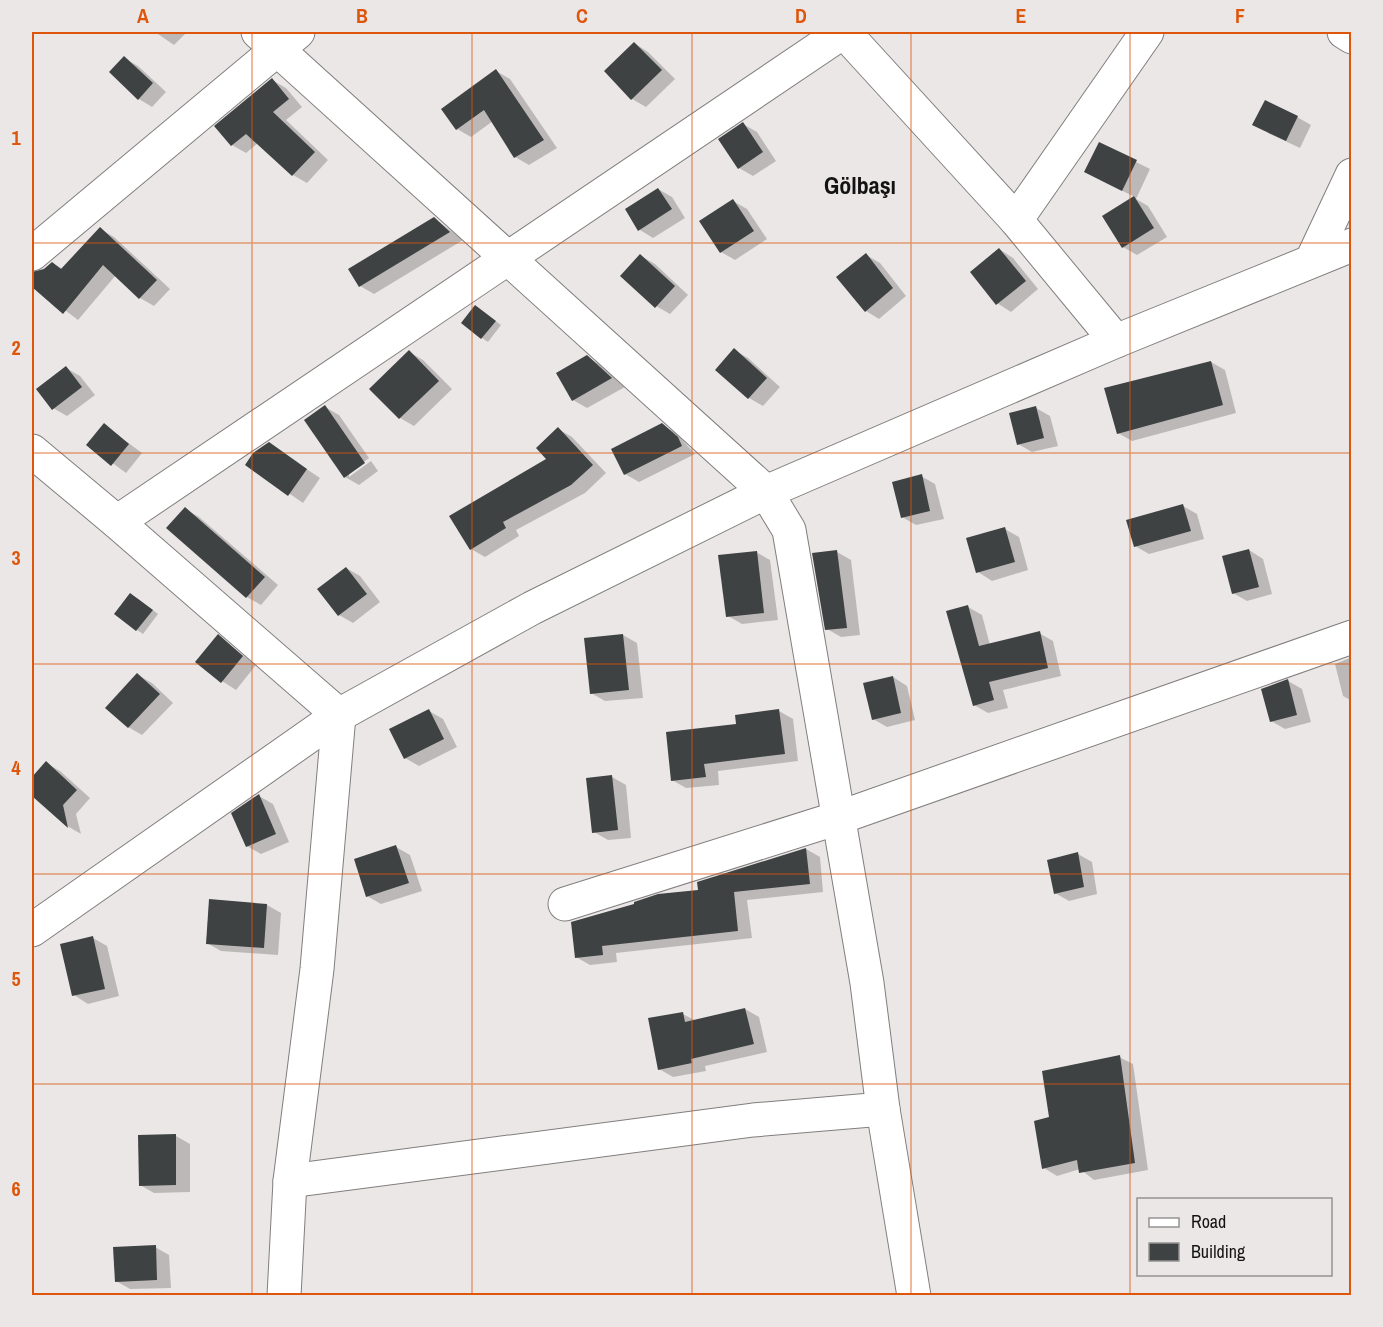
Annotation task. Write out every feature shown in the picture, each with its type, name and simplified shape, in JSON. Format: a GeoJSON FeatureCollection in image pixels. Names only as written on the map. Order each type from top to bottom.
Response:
{"type":"FeatureCollection","features":[{"type":"Feature","properties":{"kind":"street"},"geometry":{"type":"LineString","coordinates":[[117,522],[843,32],[1016,220],[1116,341]]}},
{"type":"Feature","properties":{"kind":"street"},"geometry":{"type":"LineString","coordinates":[[1016,220],[1147,32]]}},
{"type":"Feature","properties":{"kind":"street"},"geometry":{"type":"LineString","coordinates":[[1344,32],[1352,38]]}},
{"type":"Feature","properties":{"kind":"street"},"geometry":{"type":"LineString","coordinates":[[32,254],[278,38],[509,258],[766,492],[789,530],[867,983],[883,1109],[914,1296]]}},
{"type":"Feature","properties":{"kind":"street"},"geometry":{"type":"LineString","coordinates":[[1312,260],[1352,175]]}},
{"type":"Feature","properties":{"kind":"street"},"geometry":{"type":"LineString","coordinates":[[32,930],[339,715],[532,608],[766,492],[1116,341],[1352,245]]}},
{"type":"Feature","properties":{"kind":"street"},"geometry":{"type":"LineString","coordinates":[[32,451],[339,715]]}},
{"type":"Feature","properties":{"kind":"street"},"geometry":{"type":"LineString","coordinates":[[565,904],[838,818],[1352,637]]}},
{"type":"Feature","properties":{"kind":"street"},"geometry":{"type":"LineString","coordinates":[[284,1296],[290,1181],[317,969],[339,715]]}},
{"type":"Feature","properties":{"kind":"street"},"geometry":{"type":"LineString","coordinates":[[290,1181],[753,1120],[883,1109]]}},
{"type":"Feature","properties":{"kind":"building"},"geometry":{"type":"Polygon","coordinates":[[[634,42],[662,70],[631,100],[604,71],[634,42]]]}},
{"type":"Feature","properties":{"kind":"building"},"geometry":{"type":"Polygon","coordinates":[[[124,56],[153,83],[138,100],[109,72],[124,56]]]}},
{"type":"Feature","properties":{"kind":"building"},"geometry":{"type":"Polygon","coordinates":[[[496,69],[544,140],[514,158],[484,110],[456,130],[441,109],[496,69]]]}},
{"type":"Feature","properties":{"kind":"building"},"geometry":{"type":"Polygon","coordinates":[[[272,78],[289,99],[273,112],[315,152],[292,176],[246,134],[231,146],[214,126],[272,78]]]}},
{"type":"Feature","properties":{"kind":"building"},"geometry":{"type":"Polygon","coordinates":[[[1265,100],[1298,116],[1286,141],[1252,125],[1265,100]]]}},
{"type":"Feature","properties":{"kind":"building"},"geometry":{"type":"Polygon","coordinates":[[[743,122],[763,152],[738,169],[718,139],[743,122]]]}},
{"type":"Feature","properties":{"kind":"building"},"geometry":{"type":"Polygon","coordinates":[[[1099,142],[1137,160],[1122,191],[1084,172],[1099,142]]]}},
{"type":"Feature","properties":{"kind":"building"},"geometry":{"type":"Polygon","coordinates":[[[658,188],[672,209],[638,231],[625,209],[658,188]]]}},
{"type":"Feature","properties":{"kind":"building"},"geometry":{"type":"Polygon","coordinates":[[[1134,196],[1154,228],[1122,248],[1102,216],[1134,196]]]}},
{"type":"Feature","properties":{"kind":"building"},"geometry":{"type":"Polygon","coordinates":[[[733,199],[754,231],[720,253],[699,221],[733,199]]]}},
{"type":"Feature","properties":{"kind":"building"},"geometry":{"type":"Polygon","coordinates":[[[434,217],[450,232],[359,287],[348,269],[434,217]]]}},
{"type":"Feature","properties":{"kind":"building"},"geometry":{"type":"Polygon","coordinates":[[[100,227],[157,280],[139,299],[103,265],[63,314],[32,287],[32,272],[44,269],[52,262],[61,269],[100,227]]]}},
{"type":"Feature","properties":{"kind":"building"},"geometry":{"type":"Polygon","coordinates":[[[999,248],[1026,281],[996,305],[970,272],[999,248]]]}},
{"type":"Feature","properties":{"kind":"building"},"geometry":{"type":"Polygon","coordinates":[[[866,253],[893,288],[865,312],[836,277],[866,253]]]}},
{"type":"Feature","properties":{"kind":"building"},"geometry":{"type":"Polygon","coordinates":[[[640,254],[675,286],[655,308],[620,276],[640,254]]]}},
{"type":"Feature","properties":{"kind":"building"},"geometry":{"type":"Polygon","coordinates":[[[475,305],[496,321],[481,339],[461,323],[475,305]]]}},
{"type":"Feature","properties":{"kind":"building"},"geometry":{"type":"Polygon","coordinates":[[[734,348],[767,378],[748,399],[715,370],[734,348]]]}},
{"type":"Feature","properties":{"kind":"building"},"geometry":{"type":"Polygon","coordinates":[[[409,350],[439,381],[399,419],[369,389],[409,350]]]}},
{"type":"Feature","properties":{"kind":"building"},"geometry":{"type":"Polygon","coordinates":[[[587,355],[612,378],[572,401],[556,373],[587,355]]]}},
{"type":"Feature","properties":{"kind":"building"},"geometry":{"type":"Polygon","coordinates":[[[1211,361],[1223,405],[1117,434],[1104,388],[1211,361]]]}},
{"type":"Feature","properties":{"kind":"building"},"geometry":{"type":"Polygon","coordinates":[[[66,366],[82,387],[52,410],[36,389],[66,366]]]}},
{"type":"Feature","properties":{"kind":"building"},"geometry":{"type":"Polygon","coordinates":[[[325,405],[365,463],[344,478],[304,420],[325,405]]]}},
{"type":"Feature","properties":{"kind":"building"},"geometry":{"type":"Polygon","coordinates":[[[1036,406],[1044,438],[1017,445],[1009,413],[1036,406]]]}},
{"type":"Feature","properties":{"kind":"building"},"geometry":{"type":"Polygon","coordinates":[[[104,423],[129,444],[111,466],[86,445],[104,423]]]}},
{"type":"Feature","properties":{"kind":"building"},"geometry":{"type":"Polygon","coordinates":[[[662,423],[678,437],[682,446],[624,475],[611,449],[662,423]]]}},
{"type":"Feature","properties":{"kind":"building"},"geometry":{"type":"Polygon","coordinates":[[[558,427],[593,465],[571,485],[503,522],[506,528],[470,550],[449,516],[546,459],[536,448],[558,427]]]}},
{"type":"Feature","properties":{"kind":"building"},"geometry":{"type":"Polygon","coordinates":[[[269,442],[307,469],[288,496],[245,465],[253,453],[269,442]]]}},
{"type":"Feature","properties":{"kind":"building"},"geometry":{"type":"Polygon","coordinates":[[[922,474],[930,511],[901,518],[892,482],[922,474]]]}},
{"type":"Feature","properties":{"kind":"building"},"geometry":{"type":"Polygon","coordinates":[[[1183,504],[1191,531],[1134,547],[1126,520],[1183,504]]]}},
{"type":"Feature","properties":{"kind":"building"},"geometry":{"type":"Polygon","coordinates":[[[185,507],[265,577],[246,598],[166,528],[185,507]]]}},
{"type":"Feature","properties":{"kind":"building"},"geometry":{"type":"Polygon","coordinates":[[[1005,527],[1015,562],[976,573],[966,538],[1005,527]]]}},
{"type":"Feature","properties":{"kind":"building"},"geometry":{"type":"Polygon","coordinates":[[[1249,549],[1259,587],[1232,594],[1222,556],[1249,549]]]}},
{"type":"Feature","properties":{"kind":"building"},"geometry":{"type":"Polygon","coordinates":[[[837,550],[847,628],[825,630],[812,553],[837,550]]]}},
{"type":"Feature","properties":{"kind":"building"},"geometry":{"type":"Polygon","coordinates":[[[757,551],[764,613],[726,617],[718,555],[757,551]]]}},
{"type":"Feature","properties":{"kind":"building"},"geometry":{"type":"Polygon","coordinates":[[[346,567],[367,594],[338,616],[317,589],[346,567]]]}},
{"type":"Feature","properties":{"kind":"building"},"geometry":{"type":"Polygon","coordinates":[[[130,593],[153,610],[136,631],[114,614],[130,593]]]}},
{"type":"Feature","properties":{"kind":"building"},"geometry":{"type":"Polygon","coordinates":[[[968,605],[979,646],[1040,631],[1048,668],[989,682],[994,700],[973,706],[946,611],[968,605]]]}},
{"type":"Feature","properties":{"kind":"building"},"geometry":{"type":"Polygon","coordinates":[[[218,634],[243,656],[221,683],[195,662],[218,634]]]}},
{"type":"Feature","properties":{"kind":"building"},"geometry":{"type":"Polygon","coordinates":[[[623,634],[629,690],[590,694],[584,638],[623,634]]]}},
{"type":"Feature","properties":{"kind":"building"},"geometry":{"type":"Polygon","coordinates":[[[137,673],[160,694],[128,728],[105,708],[137,673]]]}},
{"type":"Feature","properties":{"kind":"building"},"geometry":{"type":"Polygon","coordinates":[[[893,676],[901,713],[872,720],[863,683],[893,676]]]}},
{"type":"Feature","properties":{"kind":"building"},"geometry":{"type":"Polygon","coordinates":[[[1288,679],[1297,715],[1270,722],[1261,689],[1288,679]]]}},
{"type":"Feature","properties":{"kind":"building"},"geometry":{"type":"Polygon","coordinates":[[[429,709],[444,739],[404,759],[389,729],[429,709]]]}},
{"type":"Feature","properties":{"kind":"building"},"geometry":{"type":"Polygon","coordinates":[[[779,709],[785,754],[704,764],[706,777],[671,781],[666,732],[736,724],[735,715],[779,709]]]}},
{"type":"Feature","properties":{"kind":"building"},"geometry":{"type":"Polygon","coordinates":[[[46,761],[77,790],[63,805],[68,828],[32,796],[32,777],[46,761]]]}},
{"type":"Feature","properties":{"kind":"building"},"geometry":{"type":"Polygon","coordinates":[[[612,775],[618,830],[592,833],[586,778],[612,775]]]}},
{"type":"Feature","properties":{"kind":"building"},"geometry":{"type":"Polygon","coordinates":[[[259,794],[276,834],[246,847],[231,813],[259,794]]]}},
{"type":"Feature","properties":{"kind":"building"},"geometry":{"type":"Polygon","coordinates":[[[396,845],[409,883],[366,897],[354,859],[396,845]]]}},
{"type":"Feature","properties":{"kind":"building"},"geometry":{"type":"Polygon","coordinates":[[[806,848],[810,884],[734,892],[738,931],[602,946],[603,955],[575,958],[571,922],[634,904],[634,902],[658,894],[698,890],[697,882],[806,848]]]}},
{"type":"Feature","properties":{"kind":"building"},"geometry":{"type":"Polygon","coordinates":[[[1078,852],[1084,887],[1054,894],[1047,860],[1078,852]]]}},
{"type":"Feature","properties":{"kind":"building"},"geometry":{"type":"Polygon","coordinates":[[[209,899],[267,904],[264,948],[206,944],[209,899]]]}},
{"type":"Feature","properties":{"kind":"building"},"geometry":{"type":"Polygon","coordinates":[[[93,936],[105,989],[72,996],[60,944],[93,936]]]}},
{"type":"Feature","properties":{"kind":"building"},"geometry":{"type":"Polygon","coordinates":[[[745,1008],[754,1044],[691,1059],[692,1063],[658,1070],[648,1018],[683,1012],[685,1022],[745,1008]]]}},
{"type":"Feature","properties":{"kind":"building"},"geometry":{"type":"Polygon","coordinates":[[[1120,1055],[1135,1163],[1079,1173],[1077,1160],[1042,1169],[1034,1121],[1049,1117],[1042,1071],[1120,1055]]]}},
{"type":"Feature","properties":{"kind":"building"},"geometry":{"type":"Polygon","coordinates":[[[176,1134],[176,1185],[139,1186],[138,1135],[176,1134]]]}},
{"type":"Feature","properties":{"kind":"building"},"geometry":{"type":"Polygon","coordinates":[[[156,1245],[157,1280],[115,1282],[113,1247],[156,1245]]]}},
{"type":"Feature","properties":{"kind":"district","name":"Gölbaşı"},"geometry":{"type":"Point","coordinates":[860,185]}}]}
